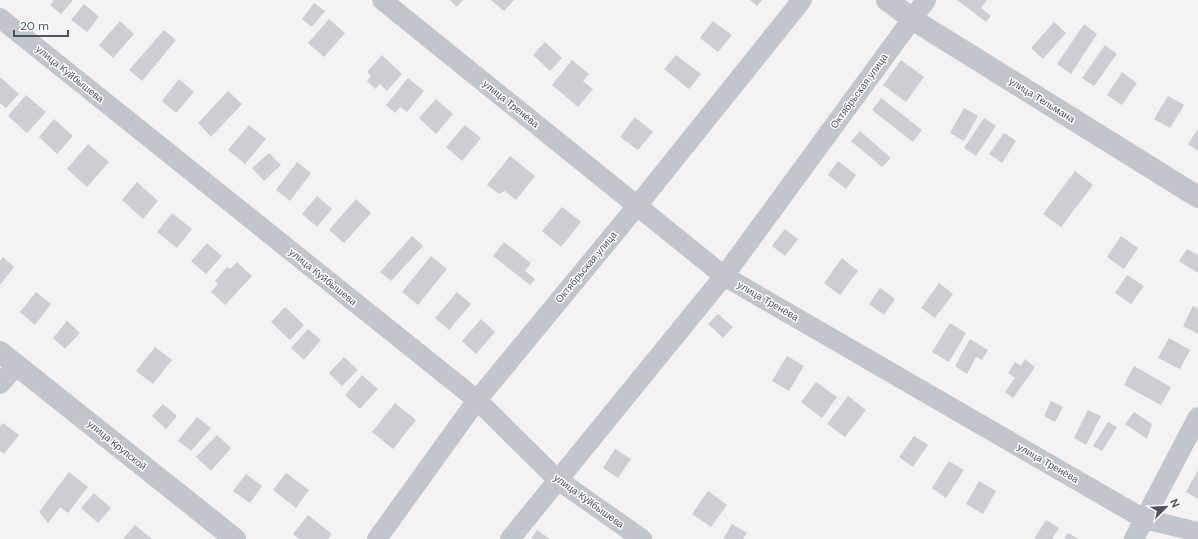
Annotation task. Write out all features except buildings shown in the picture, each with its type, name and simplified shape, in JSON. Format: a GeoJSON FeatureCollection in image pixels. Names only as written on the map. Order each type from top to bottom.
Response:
{"type":"FeatureCollection","features":[{"type":"Feature","properties":{"kind":"street","name":"улица Тренёва"},"geometry":{"type":"LineString","coordinates":[[382,0],[724,276],[1144,519],[1198,532]]}},
{"type":"Feature","properties":{"kind":"street","name":"Октябрьская улица"},"geometry":{"type":"LineString","coordinates":[[377,539],[477,400],[637,206],[802,0]]}},
{"type":"Feature","properties":{"kind":"street","name":"улица Тельмана"},"geometry":{"type":"LineString","coordinates":[[887,0],[912,19],[1198,197]]}},
{"type":"Feature","properties":{"kind":"street","name":"Октябрьская улица"},"geometry":{"type":"LineString","coordinates":[[510,539],[724,276],[926,0]]}},
{"type":"Feature","properties":{"kind":"street","name":"улица Куйбышева"},"geometry":{"type":"LineString","coordinates":[[0,18],[477,400],[558,480],[642,539]]}},
{"type":"Feature","properties":{"kind":"street","name":"улица Крупской"},"geometry":{"type":"LineString","coordinates":[[0,352],[235,539]]}},
{"type":"Feature","properties":{"kind":"street"},"geometry":{"type":"LineString","coordinates":[[0,384],[17,365]]}},
{"type":"Feature","properties":{"kind":"street"},"geometry":{"type":"LineString","coordinates":[[1134,539],[1198,417]]}}]}
